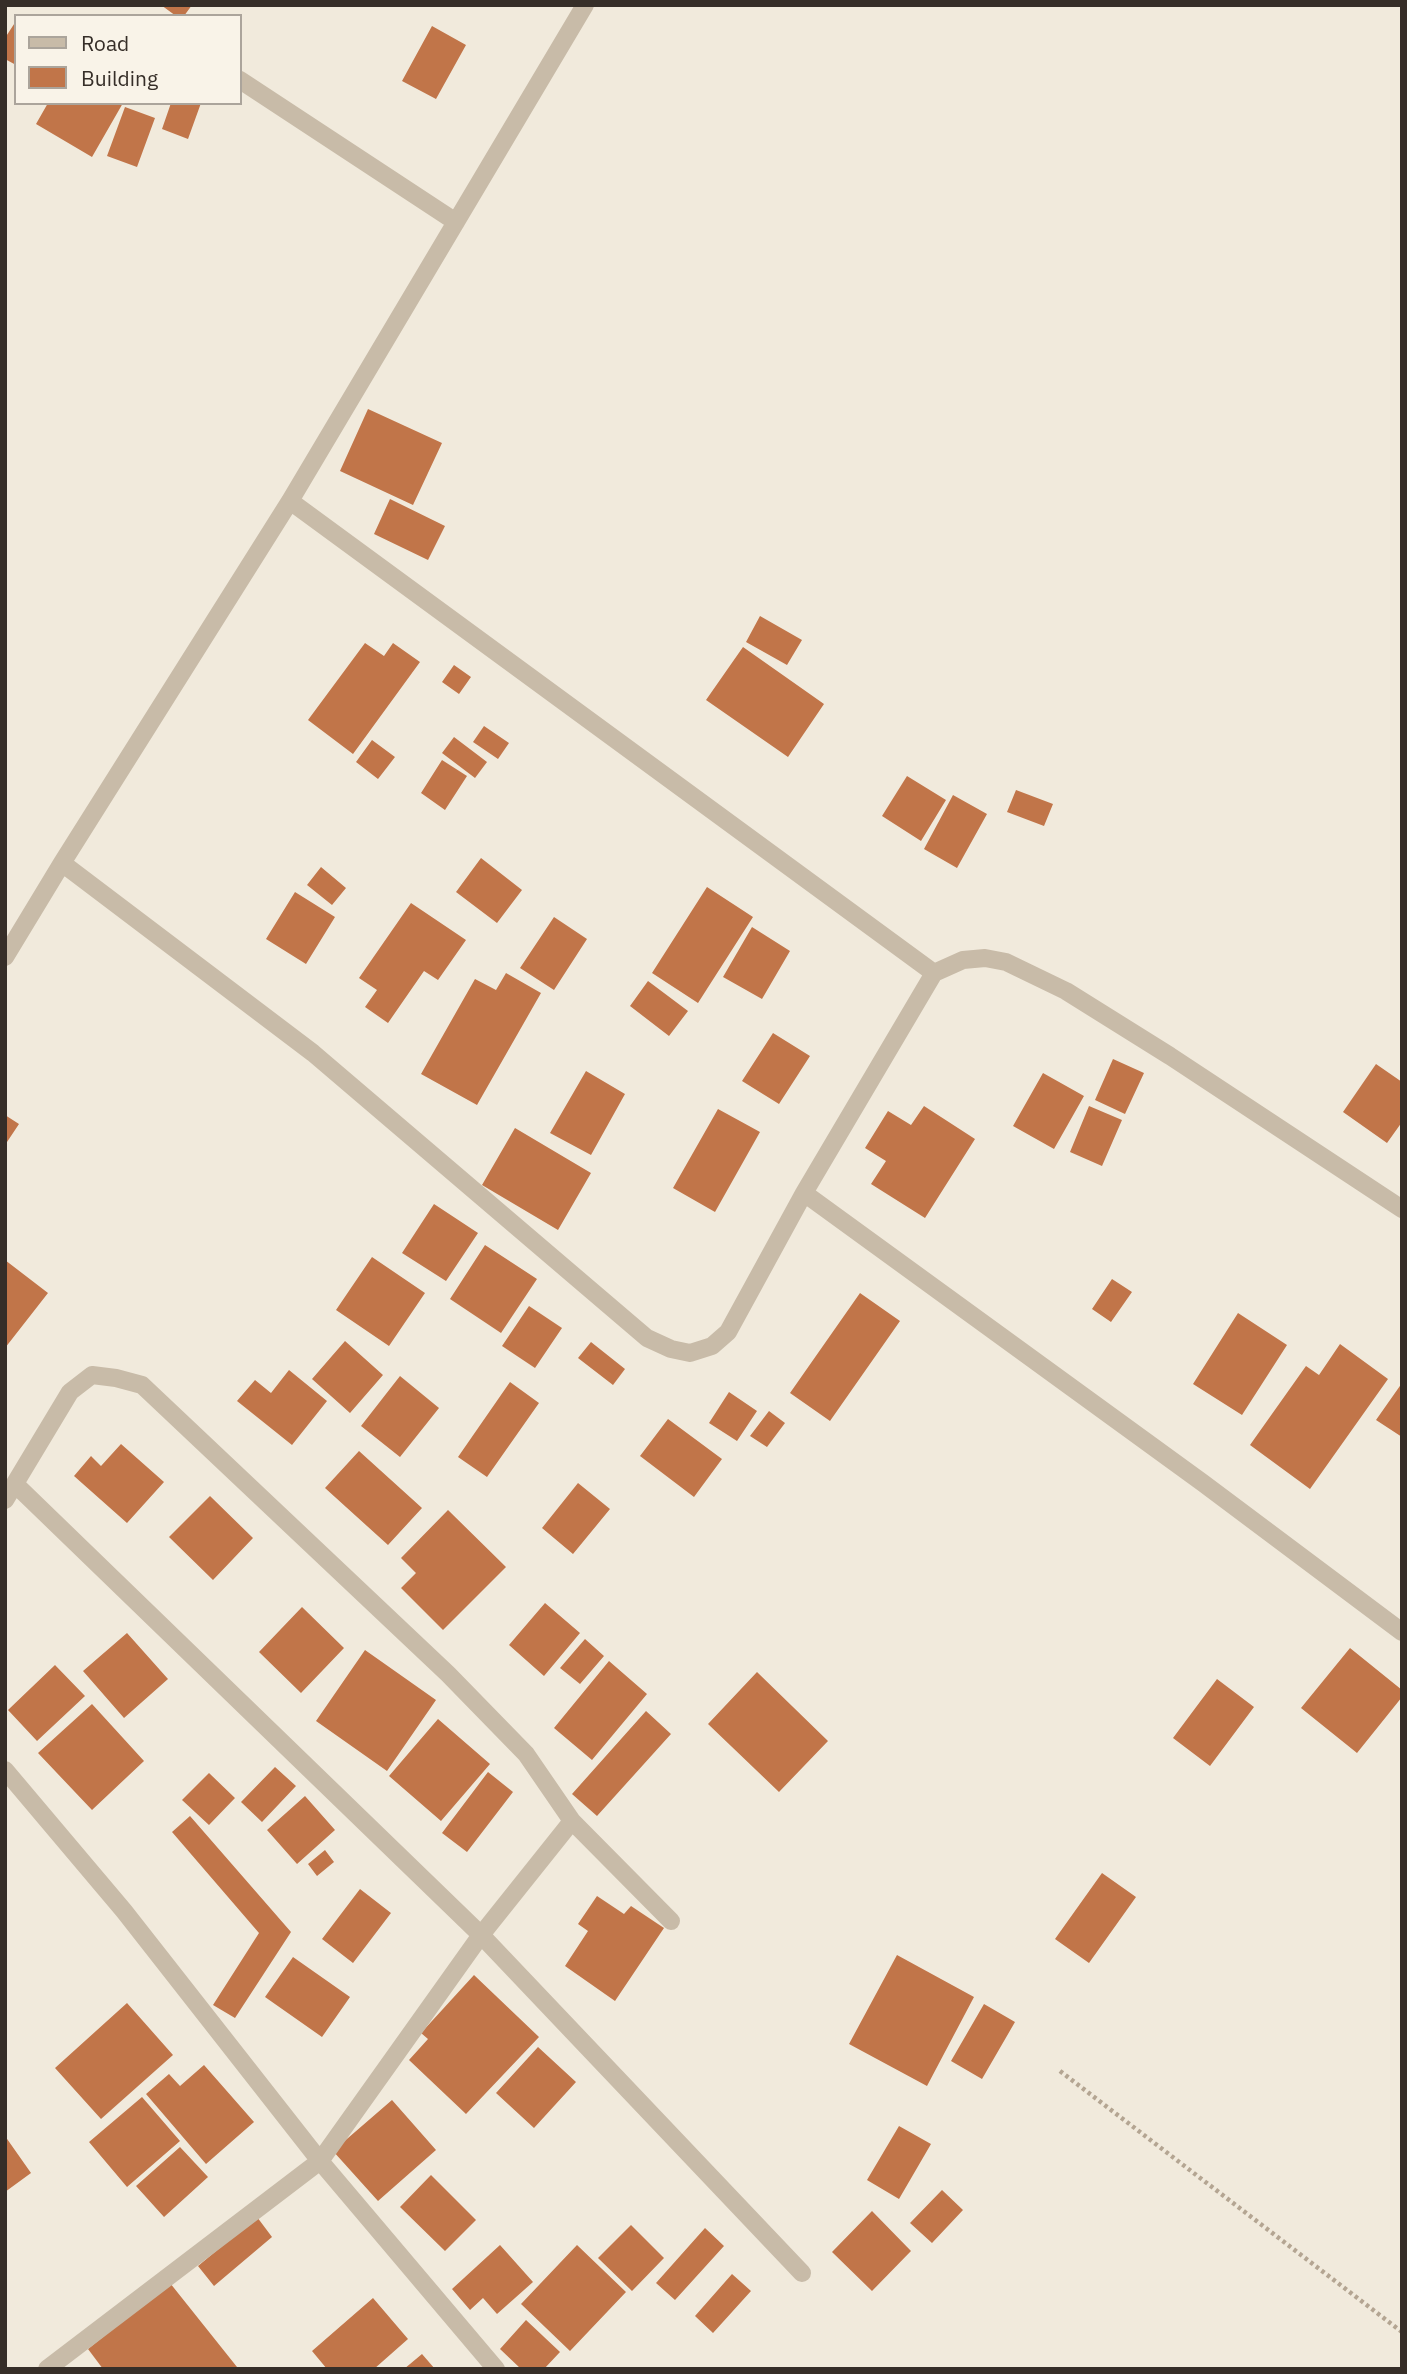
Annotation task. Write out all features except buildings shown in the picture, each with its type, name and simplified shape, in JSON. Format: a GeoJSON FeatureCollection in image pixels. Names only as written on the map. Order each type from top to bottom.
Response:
{"type":"FeatureCollection","features":[{"type":"Feature","properties":{"kind":"street"},"geometry":{"type":"LineString","coordinates":[[5,957],[290,501],[585,5]]}},
{"type":"Feature","properties":{"kind":"street"},"geometry":{"type":"LineString","coordinates":[[242,81],[456,222]]}},
{"type":"Feature","properties":{"kind":"street"},"geometry":{"type":"LineString","coordinates":[[290,501],[934,973]]}},
{"type":"Feature","properties":{"kind":"street"},"geometry":{"type":"LineString","coordinates":[[62,863],[313,1053],[647,1338],[671,1349],[690,1353],[712,1346],[728,1332],[804,1193],[934,973],[963,960],[985,958],[1006,962],[1041,977],[1171,1056],[1402,1209]]}},
{"type":"Feature","properties":{"kind":"street"},"geometry":{"type":"LineString","coordinates":[[804,1193],[1203,1483],[1402,1632]]}},
{"type":"Feature","properties":{"kind":"street"},"geometry":{"type":"LineString","coordinates":[[671,1921],[572,1821],[526,1754],[448,1674],[142,1385],[116,1378],[92,1376],[70,1392],[10,1492],[481,1935],[803,2273]]}},
{"type":"Feature","properties":{"kind":"street"},"geometry":{"type":"LineString","coordinates":[[5,1770],[124,1911],[320,2161],[496,2369]]}},
{"type":"Feature","properties":{"kind":"street"},"geometry":{"type":"LineString","coordinates":[[47,2369],[320,2161],[481,1935],[572,1821]]}},
{"type":"Feature","properties":{"kind":"path"},"geometry":{"type":"LineString","coordinates":[[1060,2071],[1402,2332]]}}]}
